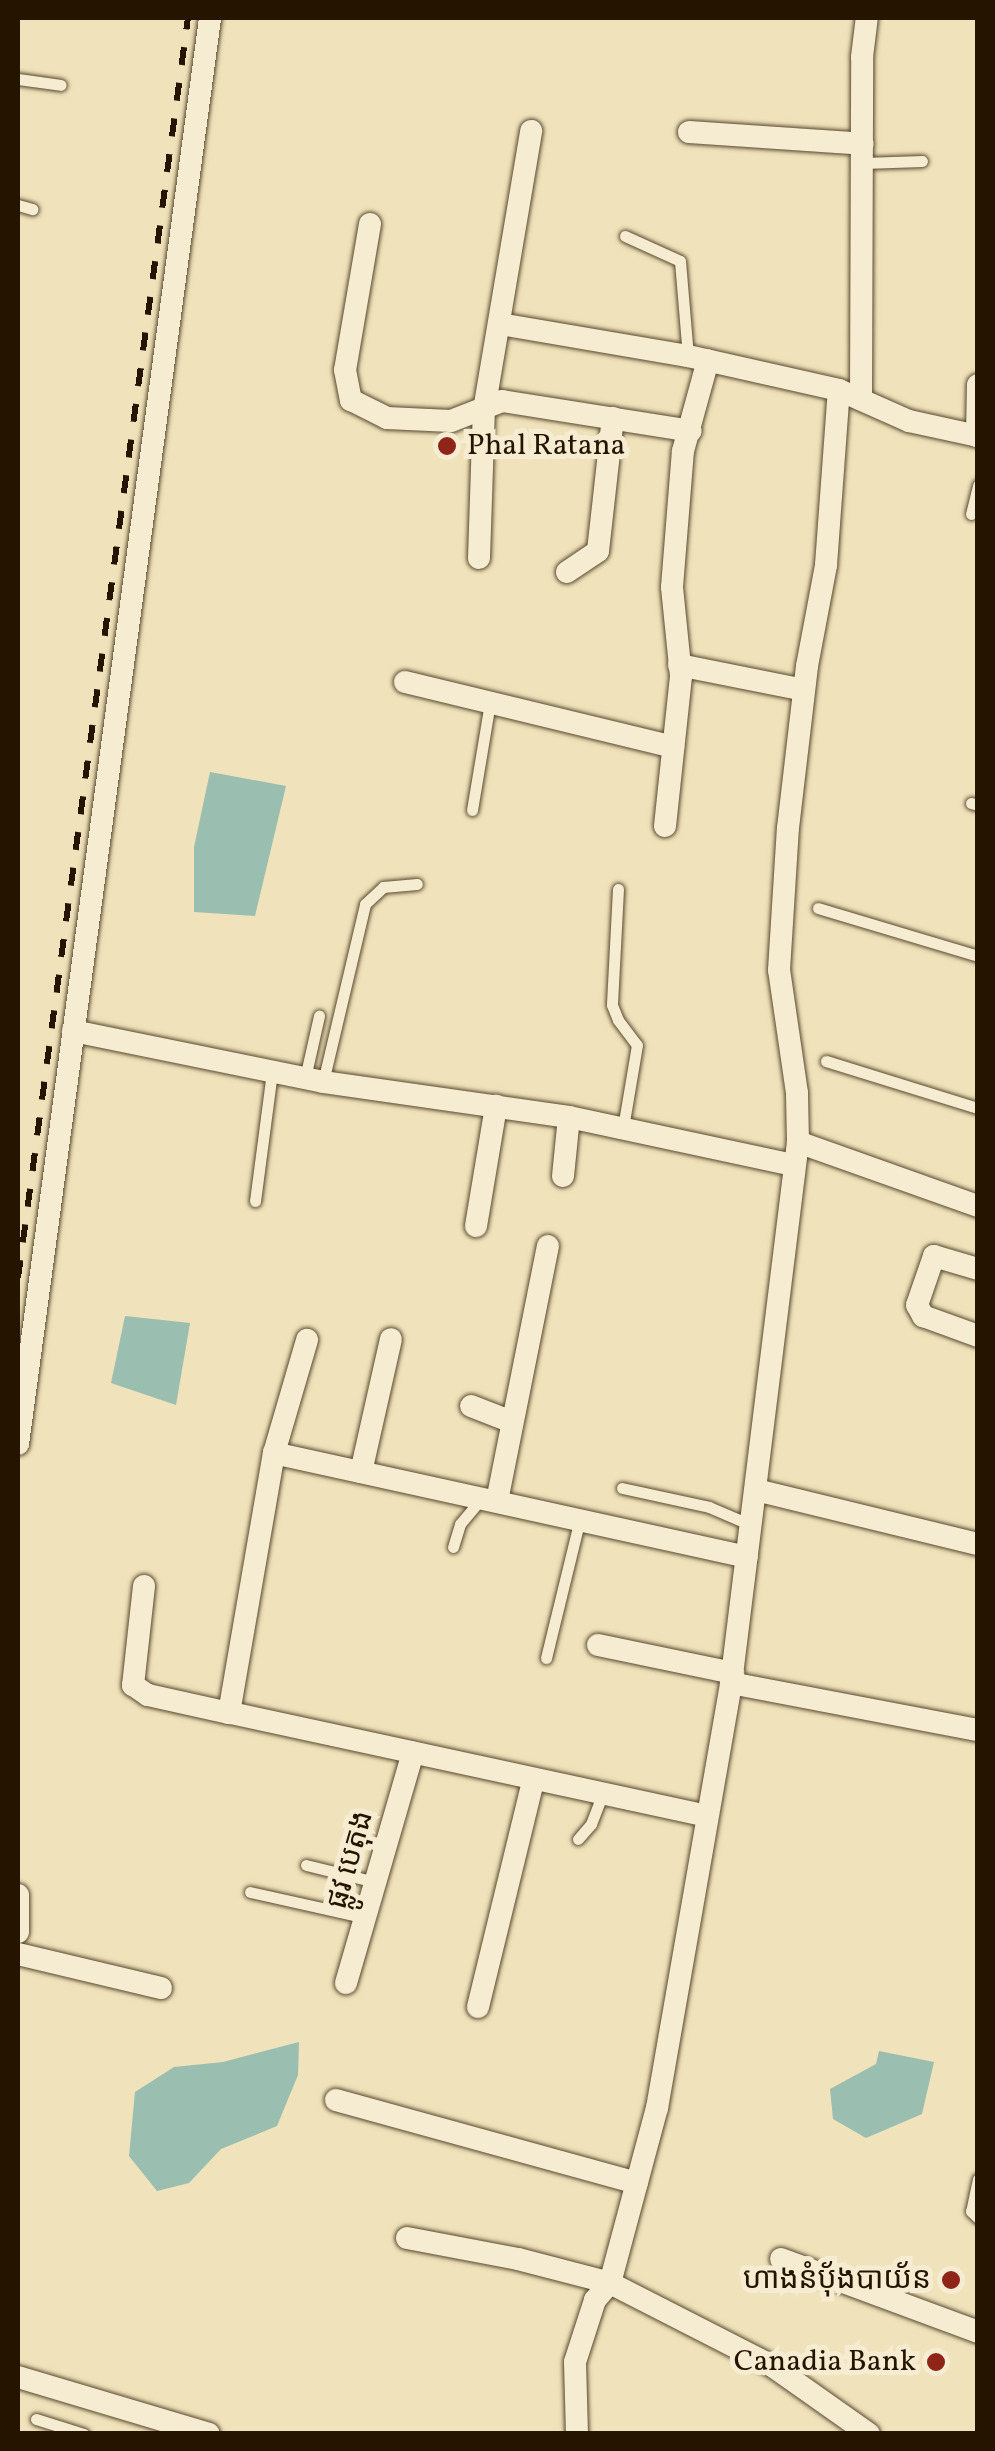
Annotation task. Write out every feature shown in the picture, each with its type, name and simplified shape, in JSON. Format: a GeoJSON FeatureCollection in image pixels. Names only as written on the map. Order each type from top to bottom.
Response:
{"type":"FeatureCollection","features":[{"type":"Feature","properties":{"kind":"street"},"geometry":{"type":"LineString","coordinates":[[18,1444],[210,18]]}},
{"type":"Feature","properties":{"kind":"street"},"geometry":{"type":"LineString","coordinates":[[862,399],[867,18]]}},
{"type":"Feature","properties":{"kind":"street"},"geometry":{"type":"LineString","coordinates":[[479,558],[484,410],[530,131]]}},
{"type":"Feature","properties":{"kind":"street"},"geometry":{"type":"LineString","coordinates":[[689,132],[863,154]]}},
{"type":"Feature","properties":{"kind":"street"},"geometry":{"type":"LineString","coordinates":[[370,224],[344,370],[351,400],[387,418],[451,421],[502,400],[691,431]]}},
{"type":"Feature","properties":{"kind":"street"},"geometry":{"type":"LineString","coordinates":[[500,324],[698,358],[839,390],[908,420],[977,436],[978,385]]}},
{"type":"Feature","properties":{"kind":"street"},"geometry":{"type":"LineString","coordinates":[[665,826],[680,665],[672,588],[682,451],[691,431],[698,358]]}},
{"type":"Feature","properties":{"kind":"street"},"geometry":{"type":"LineString","coordinates":[[576,2434],[575,2362],[595,2300],[610,2283],[656,2108],[732,1678],[792,1165],[798,1142],[797,1093],[779,970],[788,828],[804,690],[826,565],[839,390]]}},
{"type":"Feature","properties":{"kind":"street"},"geometry":{"type":"LineString","coordinates":[[567,572],[598,551],[613,418]]}},
{"type":"Feature","properties":{"kind":"street"},"geometry":{"type":"LineString","coordinates":[[680,665],[804,690]]}},
{"type":"Feature","properties":{"kind":"street"},"geometry":{"type":"LineString","coordinates":[[405,682],[673,747]]}},
{"type":"Feature","properties":{"kind":"street"},"geometry":{"type":"LineString","coordinates":[[74,1031],[314,1080],[569,1116],[792,1165]]}},
{"type":"Feature","properties":{"kind":"street"},"geometry":{"type":"LineString","coordinates":[[476,1226],[496,1106]]}},
{"type":"Feature","properties":{"kind":"street"},"geometry":{"type":"LineString","coordinates":[[563,1176],[569,1116]]}},
{"type":"Feature","properties":{"kind":"street"},"geometry":{"type":"LineString","coordinates":[[798,1142],[978,1206]]}},
{"type":"Feature","properties":{"kind":"street"},"geometry":{"type":"LineString","coordinates":[[489,1499],[512,1422],[548,1246]]}},
{"type":"Feature","properties":{"kind":"street"},"geometry":{"type":"LineString","coordinates":[[978,1270],[934,1256],[917,1305],[923,1316],[978,1336]]}},
{"type":"Feature","properties":{"kind":"street"},"geometry":{"type":"LineString","coordinates":[[361,1472],[391,1339]]}},
{"type":"Feature","properties":{"kind":"street"},"geometry":{"type":"LineString","coordinates":[[229,1712],[274,1453],[307,1340]]}},
{"type":"Feature","properties":{"kind":"street"},"geometry":{"type":"LineString","coordinates":[[471,1406],[512,1422]]}},
{"type":"Feature","properties":{"kind":"street"},"geometry":{"type":"LineString","coordinates":[[274,1453],[746,1557]]}},
{"type":"Feature","properties":{"kind":"street"},"geometry":{"type":"LineString","coordinates":[[756,1490],[978,1544]]}},
{"type":"Feature","properties":{"kind":"street"},"geometry":{"type":"LineString","coordinates":[[144,1586],[133,1685],[148,1695],[533,1782],[708,1816]]}},
{"type":"Feature","properties":{"kind":"street"},"geometry":{"type":"LineString","coordinates":[[598,1645],[978,1730]]}},
{"type":"Feature","properties":{"kind":"street","name":"ផ្លូវ បេតុង"},"geometry":{"type":"LineString","coordinates":[[346,1983],[412,1753]]}},
{"type":"Feature","properties":{"kind":"street"},"geometry":{"type":"LineString","coordinates":[[478,2007],[533,1782]]}},
{"type":"Feature","properties":{"kind":"street"},"geometry":{"type":"LineString","coordinates":[[18,1895],[18,1932]]}},
{"type":"Feature","properties":{"kind":"street"},"geometry":{"type":"LineString","coordinates":[[18,1954],[160,1988]]}},
{"type":"Feature","properties":{"kind":"street"},"geometry":{"type":"LineString","coordinates":[[336,2100],[637,2183]]}},
{"type":"Feature","properties":{"kind":"street"},"geometry":{"type":"LineString","coordinates":[[406,2238],[518,2258],[610,2283],[774,2367],[869,2434]]}},
{"type":"Feature","properties":{"kind":"street"},"geometry":{"type":"LineString","coordinates":[[781,2258],[978,2332]]}},
{"type":"Feature","properties":{"kind":"street"},"geometry":{"type":"LineString","coordinates":[[18,2377],[209,2434]]}},
{"type":"Feature","properties":{"kind":"lane"},"geometry":{"type":"LineString","coordinates":[[18,79],[60,85]]}},
{"type":"Feature","properties":{"kind":"lane"},"geometry":{"type":"LineString","coordinates":[[863,154],[922,162]]}},
{"type":"Feature","properties":{"kind":"lane"},"geometry":{"type":"LineString","coordinates":[[18,206],[32,209]]}},
{"type":"Feature","properties":{"kind":"lane"},"geometry":{"type":"LineString","coordinates":[[625,236],[680,260],[698,358]]}},
{"type":"Feature","properties":{"kind":"lane"},"geometry":{"type":"LineString","coordinates":[[972,514],[978,484]]}},
{"type":"Feature","properties":{"kind":"lane"},"geometry":{"type":"LineString","coordinates":[[472,810],[490,703]]}},
{"type":"Feature","properties":{"kind":"lane"},"geometry":{"type":"LineString","coordinates":[[314,1080],[365,904],[383,888],[418,884]]}},
{"type":"Feature","properties":{"kind":"lane"},"geometry":{"type":"LineString","coordinates":[[618,888],[612,1005],[618,1020],[638,1045],[623,1128]]}},
{"type":"Feature","properties":{"kind":"lane"},"geometry":{"type":"LineString","coordinates":[[818,908],[978,956]]}},
{"type":"Feature","properties":{"kind":"lane"},"geometry":{"type":"LineString","coordinates":[[314,1080],[319,1016]]}},
{"type":"Feature","properties":{"kind":"lane"},"geometry":{"type":"LineString","coordinates":[[826,1061],[978,1108]]}},
{"type":"Feature","properties":{"kind":"lane"},"geometry":{"type":"LineString","coordinates":[[255,1201],[272,1071]]}},
{"type":"Feature","properties":{"kind":"lane"},"geometry":{"type":"LineString","coordinates":[[622,1488],[709,1507],[751,1525]]}},
{"type":"Feature","properties":{"kind":"lane"},"geometry":{"type":"LineString","coordinates":[[453,1547],[460,1524],[489,1499]]}},
{"type":"Feature","properties":{"kind":"lane"},"geometry":{"type":"LineString","coordinates":[[546,1658],[580,1520]]}},
{"type":"Feature","properties":{"kind":"lane"},"geometry":{"type":"LineString","coordinates":[[578,1840],[591,1824],[602,1795]]}},
{"type":"Feature","properties":{"kind":"lane"},"geometry":{"type":"LineString","coordinates":[[306,1865],[376,1882]]}},
{"type":"Feature","properties":{"kind":"lane"},"geometry":{"type":"LineString","coordinates":[[250,1892],[366,1918]]}},
{"type":"Feature","properties":{"kind":"lane"},"geometry":{"type":"LineString","coordinates":[[978,2178],[971,2211],[978,2218]]}},
{"type":"Feature","properties":{"kind":"lane"},"geometry":{"type":"LineString","coordinates":[[36,2419],[84,2434]]}},
{"type":"Feature","properties":{"kind":"shaded area"},"geometry":{"type":"Polygon","coordinates":[[[210,772],[286,786],[255,916],[194,912],[194,847],[210,772]]]}},
{"type":"Feature","properties":{"kind":"shaded area"},"geometry":{"type":"Polygon","coordinates":[[[125,1316],[190,1323],[176,1405],[111,1383],[125,1316]]]}},
{"type":"Feature","properties":{"kind":"shaded area"},"geometry":{"type":"Polygon","coordinates":[[[299,2042],[298,2075],[277,2126],[221,2149],[189,2183],[157,2191],[129,2156],[135,2092],[174,2067],[223,2062],[299,2042]]]}},
{"type":"Feature","properties":{"kind":"shaded area"},"geometry":{"type":"Polygon","coordinates":[[[879,2051],[934,2062],[922,2114],[866,2138],[833,2119],[830,2089],[876,2064],[879,2051]]]}},
{"type":"Feature","properties":{"kind":"railway"},"geometry":{"type":"LineString","coordinates":[[18,1278],[188,18]]}},
{"type":"Feature","properties":{"kind":"place","name":"Phal Ratana"},"geometry":{"type":"Point","coordinates":[447,446]}},
{"type":"Feature","properties":{"kind":"place","name":"ហាងនំបុ័ងបាយ័ន"},"geometry":{"type":"Point","coordinates":[951,2280]}},
{"type":"Feature","properties":{"kind":"place","name":"Canadia Bank"},"geometry":{"type":"Point","coordinates":[936,2362]}}]}
